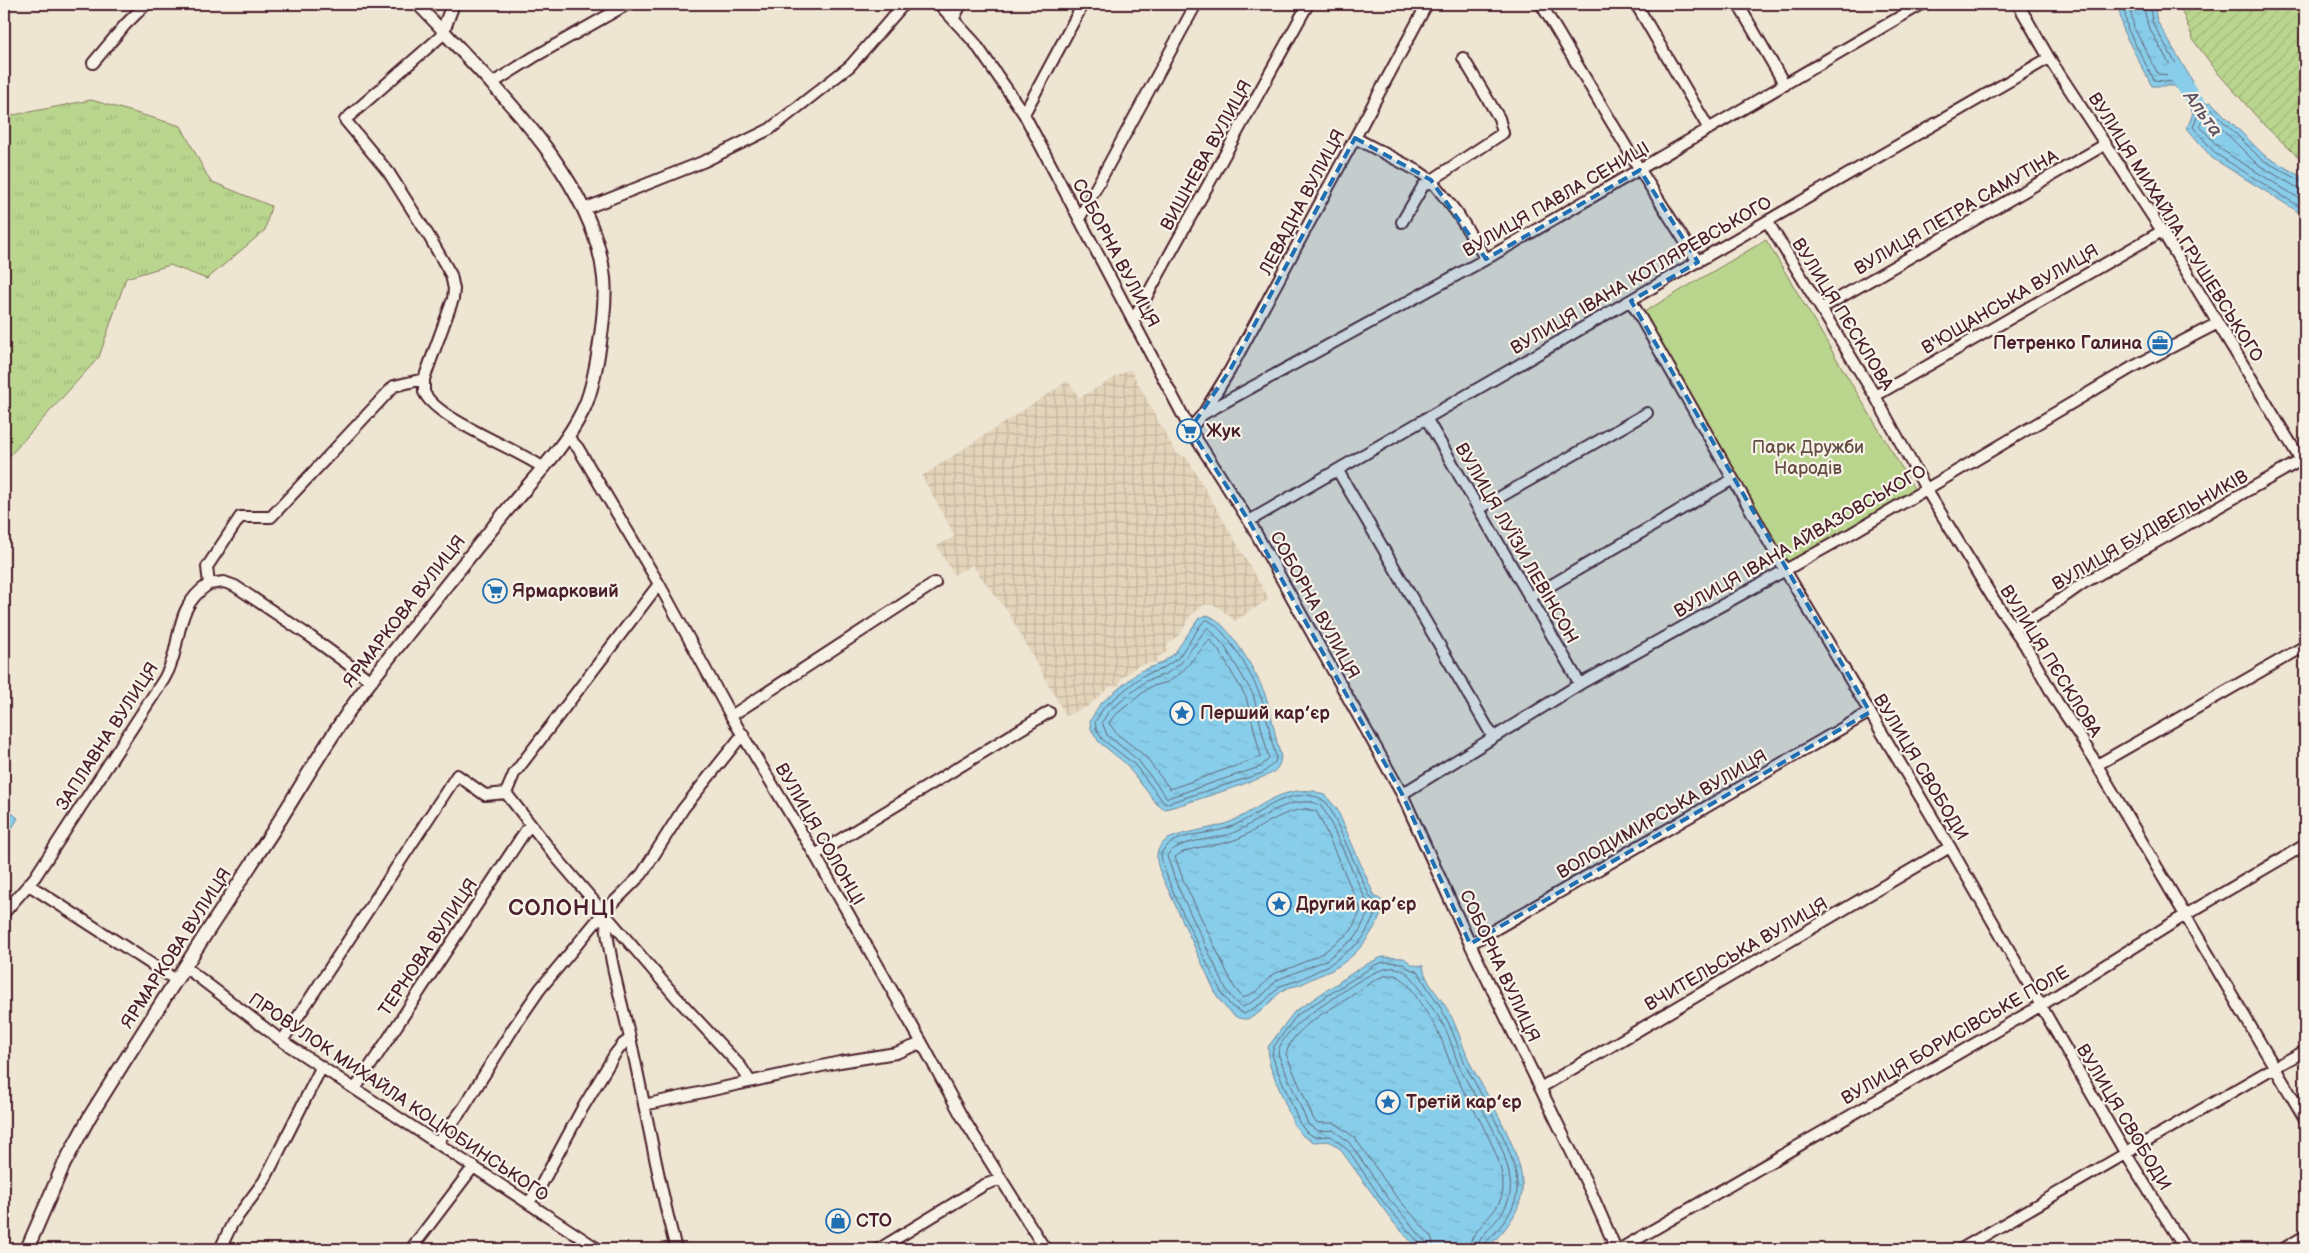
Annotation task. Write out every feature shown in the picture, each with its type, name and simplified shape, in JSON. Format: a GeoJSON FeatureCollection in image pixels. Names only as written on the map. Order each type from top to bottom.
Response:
{"type":"FeatureCollection","features":[{"type":"Feature","properties":{"kind":"main road"},"geometry":{"type":"LineString","coordinates":[[443,31],[453,4]]}},
{"type":"Feature","properties":{"kind":"main road","name":"ЯРМАРКОВА ВУЛИЦЯ"},"geometry":{"type":"LineString","coordinates":[[27,1249],[76,1139],[346,717],[371,681],[567,436],[578,420],[587,401],[602,325],[604,298],[600,255],[584,209],[549,154],[492,84],[443,31]]}},
{"type":"Feature","properties":{"kind":"street"},"geometry":{"type":"LineString","coordinates":[[93,63],[125,25],[146,4]]}},
{"type":"Feature","properties":{"kind":"street","name":"ЯРМАРКОВА ВУЛИЦЯ"},"geometry":{"type":"LineString","coordinates":[[417,4],[443,31]]}},
{"type":"Feature","properties":{"kind":"street"},"geometry":{"type":"LineString","coordinates":[[492,84],[534,57],[628,4]]}},
{"type":"Feature","properties":{"kind":"street"},"geometry":{"type":"LineString","coordinates":[[584,209],[705,161],[770,129],[850,66],[904,4]]}},
{"type":"Feature","properties":{"kind":"street","name":"СОБОРНА ВУЛИЦЯ"},"geometry":{"type":"LineString","coordinates":[[939,4],[954,18],[975,43],[1024,114],[1190,429],[1249,521],[1402,794],[1470,944],[1618,1249]]}},
{"type":"Feature","properties":{"kind":"street"},"geometry":{"type":"LineString","coordinates":[[954,18],[961,4]]}},
{"type":"Feature","properties":{"kind":"street"},"geometry":{"type":"LineString","coordinates":[[1024,114],[1083,4]]}},
{"type":"Feature","properties":{"kind":"street"},"geometry":{"type":"LineString","coordinates":[[1079,219],[1196,4]]}},
{"type":"Feature","properties":{"kind":"street","name":"ВИШНЕВА ВУЛИЦЯ"},"geometry":{"type":"LineString","coordinates":[[1133,321],[1308,4]]}},
{"type":"Feature","properties":{"kind":"street","name":"ЛЕВАДНА ВУЛИЦЯ"},"geometry":{"type":"LineString","coordinates":[[1203,414],[1230,370],[1427,4]]}},
{"type":"Feature","properties":{"kind":"street"},"geometry":{"type":"LineString","coordinates":[[1541,4],[1640,170],[1698,262]]}},
{"type":"Feature","properties":{"kind":"street"},"geometry":{"type":"LineString","coordinates":[[1636,4],[1709,129]]}},
{"type":"Feature","properties":{"kind":"street"},"geometry":{"type":"LineString","coordinates":[[1738,4],[1785,85]]}},
{"type":"Feature","properties":{"kind":"street","name":"ВУЛИЦЯ ПАВЛА СЕНИЦІ"},"geometry":{"type":"LineString","coordinates":[[1203,414],[1486,259],[1922,4]]}},
{"type":"Feature","properties":{"kind":"street","name":"ВУЛИЦЯ МИХАЙЛА ГРУШЕВСЬКОГО"},"geometry":{"type":"LineString","coordinates":[[2018,4],[2050,58],[2162,231],[2304,462]]}},
{"type":"Feature","properties":{"kind":"street"},"geometry":{"type":"LineString","coordinates":[[443,31],[428,48],[344,120],[389,173],[451,275],[454,289],[453,299],[424,379],[424,392],[436,407],[478,433],[523,455],[542,467]]}},
{"type":"Feature","properties":{"kind":"street"},"geometry":{"type":"LineString","coordinates":[[1402,222],[1419,190],[1431,180],[1503,133],[1500,118],[1463,58]]}},
{"type":"Feature","properties":{"kind":"street","name":"ВУЛИЦЯ ІВАНА КОТЛЯРЕВСЬКОГО"},"geometry":{"type":"LineString","coordinates":[[1249,521],[2050,58]]}},
{"type":"Feature","properties":{"kind":"street"},"geometry":{"type":"LineString","coordinates":[[1355,138],[1418,171],[1431,180],[1457,213],[1486,259]]}},
{"type":"Feature","properties":{"kind":"street","name":"ВУЛИЦЯ ПЕТРА САМУТІНА"},"geometry":{"type":"LineString","coordinates":[[1822,308],[2106,144]]}},
{"type":"Feature","properties":{"kind":"street","name":"ВУЛИЦЯ ПЄСКЛОВА"},"geometry":{"type":"LineString","coordinates":[[1767,221],[1875,396],[1926,488],[1994,600],[2014,627],[2056,702],[2074,727],[2187,914],[2305,1119]]}},
{"type":"Feature","properties":{"kind":"street","name":"В'ЮЩАНСЬКА ВУЛИЦЯ"},"geometry":{"type":"LineString","coordinates":[[1875,396],[2162,231]]}},
{"type":"Feature","properties":{"kind":"street","name":"ВУЛИЦЯ СВОБОДИ"},"geometry":{"type":"LineString","coordinates":[[1631,301],[1785,570],[1950,847],[2126,1154],[2185,1249]]}},
{"type":"Feature","properties":{"kind":"street","name":"ВУЛИЦЯ ІВАНА АЙВАЗОВСЬКОГО"},"geometry":{"type":"LineString","coordinates":[[1402,794],[1580,684],[1868,524],[2132,368],[2218,323]]}},
{"type":"Feature","properties":{"kind":"street"},"geometry":{"type":"LineString","coordinates":[[371,681],[317,641],[235,586],[224,582],[209,584],[207,567],[240,516],[271,517],[394,386],[424,379]]}},
{"type":"Feature","properties":{"kind":"street"},"geometry":{"type":"LineString","coordinates":[[1479,508],[1647,413]]}},
{"type":"Feature","properties":{"kind":"street"},"geometry":{"type":"LineString","coordinates":[[1190,429],[1203,414]]}},
{"type":"Feature","properties":{"kind":"street","name":"ВУЛИЦЯ ЛУЇЗИ ЛЕВІНСОН"},"geometry":{"type":"LineString","coordinates":[[1426,418],[1580,684]]}},
{"type":"Feature","properties":{"kind":"street","name":"ВУЛИЦЯ СОЛОНЦІ"},"geometry":{"type":"LineString","coordinates":[[567,436],[578,448],[659,584],[731,716],[815,855],[957,1108],[1045,1249]]}},
{"type":"Feature","properties":{"kind":"street","name":"ВУЛИЦЯ БУДІВЕЛЬНИКІВ"},"geometry":{"type":"LineString","coordinates":[[2014,627],[2044,611],[2082,584],[2304,462]]}},
{"type":"Feature","properties":{"kind":"street"},"geometry":{"type":"LineString","coordinates":[[1338,470],[1493,737]]}},
{"type":"Feature","properties":{"kind":"street"},"geometry":{"type":"LineString","coordinates":[[1529,598],[1733,479]]}},
{"type":"Feature","properties":{"kind":"street"},"geometry":{"type":"LineString","coordinates":[[731,716],[935,583]]}},
{"type":"Feature","properties":{"kind":"street","name":"ЗАПЛАВНА ВУЛИЦЯ"},"geometry":{"type":"LineString","coordinates":[[4,913],[30,886],[164,679],[172,662],[178,626],[183,612],[195,596],[209,584]]}},
{"type":"Feature","properties":{"kind":"street"},"geometry":{"type":"LineString","coordinates":[[506,793],[514,774],[659,584]]}},
{"type":"Feature","properties":{"kind":"street"},"geometry":{"type":"LineString","coordinates":[[2097,765],[2305,646]]}},
{"type":"Feature","properties":{"kind":"street"},"geometry":{"type":"LineString","coordinates":[[815,855],[1049,712]]}},
{"type":"Feature","properties":{"kind":"street","name":"ВОЛОДИМИРСЬКА ВУЛИЦЯ"},"geometry":{"type":"LineString","coordinates":[[1470,944],[1870,712]]}},
{"type":"Feature","properties":{"kind":"street"},"geometry":{"type":"LineString","coordinates":[[438,1142],[468,1101],[540,989],[605,911],[642,874],[683,809],[743,734]]}},
{"type":"Feature","properties":{"kind":"street"},"geometry":{"type":"LineString","coordinates":[[282,1041],[457,775],[485,795],[506,793]]}},
{"type":"Feature","properties":{"kind":"street"},"geometry":{"type":"LineString","coordinates":[[506,793],[676,997],[741,1067],[750,1081]]}},
{"type":"Feature","properties":{"kind":"street","name":"ТЕРНОВА ВУЛИЦЯ"},"geometry":{"type":"LineString","coordinates":[[355,1089],[530,824]]}},
{"type":"Feature","properties":{"kind":"street","name":"ВУЛИЦЯ БОРИСІВСЬКЕ ПОЛЕ"},"geometry":{"type":"LineString","coordinates":[[1618,1249],[2040,1006],[2187,914],[2305,846]]}},
{"type":"Feature","properties":{"kind":"street","name":"ВЧИТЕЛЬСЬКА ВУЛИЦЯ"},"geometry":{"type":"LineString","coordinates":[[1540,1088],[1950,847]]}},
{"type":"Feature","properties":{"kind":"street"},"geometry":{"type":"LineString","coordinates":[[30,886],[176,980]]}},
{"type":"Feature","properties":{"kind":"street"},"geometry":{"type":"LineString","coordinates":[[605,911],[611,957],[676,1249]]}},
{"type":"Feature","properties":{"kind":"street","name":"ПРОВУЛОК МИХАЙЛА КОЦЮБИНСЬКОГО"},"geometry":{"type":"LineString","coordinates":[[185,967],[282,1041],[438,1142],[597,1249]]}},
{"type":"Feature","properties":{"kind":"street"},"geometry":{"type":"LineString","coordinates":[[528,1203],[539,1189],[582,1109],[611,1062],[623,1044],[630,1039]]}},
{"type":"Feature","properties":{"kind":"street"},"geometry":{"type":"LineString","coordinates":[[644,1105],[861,1058],[896,1054],[922,1043]]}},
{"type":"Feature","properties":{"kind":"street"},"geometry":{"type":"LineString","coordinates":[[1961,1249],[2275,1067],[2305,1052]]}},
{"type":"Feature","properties":{"kind":"street"},"geometry":{"type":"LineString","coordinates":[[220,1249],[232,1224],[264,1181],[322,1068]]}},
{"type":"Feature","properties":{"kind":"street"},"geometry":{"type":"LineString","coordinates":[[411,1249],[474,1166]]}},
{"type":"Feature","properties":{"kind":"street"},"geometry":{"type":"LineString","coordinates":[[879,1249],[984,1185],[1001,1179]]}},
{"type":"Feature","properties":{"kind":"street"},"geometry":{"type":"LineString","coordinates":[[2283,1249],[2305,1236]]}},
{"type":"Feature","properties":{"kind":"highlighted area"},"geometry":{"type":"Polygon","coordinates":[[[1355,138],[1431,180],[1486,259],[1640,170],[1698,262],[1631,301],[1870,712],[1470,944],[1402,794],[1249,521],[1190,429],[1230,370],[1355,138]]]}},
{"type":"Feature","properties":{"kind":"shaded area"},"geometry":{"type":"Polygon","coordinates":[[[1130,369],[1176,453],[1187,458],[1269,599],[1235,621],[1221,609],[1213,605],[1204,605],[1190,616],[1181,633],[1167,645],[1167,652],[1158,657],[1156,662],[1138,665],[1121,679],[1119,685],[1111,686],[1088,706],[1066,716],[1008,612],[972,565],[954,575],[937,546],[955,536],[922,476],[1068,381],[1079,398],[1130,369]]]}},
{"type":"Feature","properties":{"kind":"green space"},"geometry":{"type":"Polygon","coordinates":[[[2179,4],[2305,4],[2305,163],[2265,126],[2218,73],[2194,41],[2179,4]]]}},
{"type":"Feature","properties":{"kind":"green space"},"geometry":{"type":"Polygon","coordinates":[[[91,100],[181,126],[210,181],[271,206],[265,230],[207,279],[170,265],[126,278],[99,357],[4,462],[4,117],[91,100]]]}},
{"type":"Feature","properties":{"kind":"green space","name":"Парк Дружби Народів"},"geometry":{"type":"Polygon","coordinates":[[[1766,240],[1916,492],[1786,566],[1639,315],[1766,240]]]}},
{"type":"Feature","properties":{"kind":"water"},"geometry":{"type":"Polygon","coordinates":[[[2118,4],[2154,4],[2157,21],[2193,82],[2181,92],[2174,86],[2152,86],[2123,31],[2118,4]]]}},
{"type":"Feature","properties":{"kind":"water"},"geometry":{"type":"Polygon","coordinates":[[[2197,95],[2206,103],[2211,102],[2264,155],[2305,179],[2305,216],[2212,158],[2187,128],[2193,113],[2188,102],[2197,95]]]}},
{"type":"Feature","properties":{"kind":"water","name":"Перший кар’єр"},"geometry":{"type":"Polygon","coordinates":[[[1207,615],[1215,619],[1234,639],[1258,679],[1269,707],[1281,760],[1276,770],[1266,776],[1163,809],[1156,803],[1125,763],[1099,742],[1091,729],[1090,721],[1100,704],[1140,671],[1160,664],[1174,654],[1199,618],[1207,615]]]}},
{"type":"Feature","properties":{"kind":"water","name":"Другий кар’єр"},"geometry":{"type":"Polygon","coordinates":[[[1300,791],[1314,791],[1326,796],[1337,809],[1374,895],[1384,902],[1385,906],[1370,935],[1358,950],[1342,964],[1301,984],[1284,989],[1256,1015],[1251,1018],[1241,1019],[1229,1012],[1217,996],[1161,874],[1157,859],[1158,850],[1168,839],[1225,824],[1277,797],[1300,791]]]}},
{"type":"Feature","properties":{"kind":"water"},"geometry":{"type":"Polygon","coordinates":[[[4,807],[18,818],[4,842],[4,807]]]}},
{"type":"Feature","properties":{"kind":"water","name":"Третій кар’єр"},"geometry":{"type":"Polygon","coordinates":[[[1382,957],[1404,958],[1413,965],[1423,966],[1430,984],[1446,1006],[1470,1062],[1505,1129],[1518,1162],[1522,1178],[1520,1200],[1509,1224],[1486,1249],[1418,1249],[1393,1222],[1340,1149],[1329,1141],[1314,1142],[1303,1136],[1294,1125],[1270,1066],[1268,1047],[1294,1012],[1363,966],[1382,957]]]}},
{"type":"Feature","properties":{"kind":"waterway","name":"Альта"},"geometry":{"type":"LineString","coordinates":[[2174,71],[2206,116]]}},
{"type":"Feature","properties":{"kind":"place","name":"Петренко Галина"},"geometry":{"type":"Point","coordinates":[2160,343]}},
{"type":"Feature","properties":{"kind":"place","name":"Жук"},"geometry":{"type":"Point","coordinates":[1189,431]}},
{"type":"Feature","properties":{"kind":"place","name":"Ярмарковий"},"geometry":{"type":"Point","coordinates":[495,591]}},
{"type":"Feature","properties":{"kind":"place","name":"Перший кар’єр"},"geometry":{"type":"Point","coordinates":[1182,713]}},
{"type":"Feature","properties":{"kind":"place","name":"Другий кар’єр"},"geometry":{"type":"Point","coordinates":[1279,904]}},
{"type":"Feature","properties":{"kind":"place","name":"Третій кар’єр"},"geometry":{"type":"Point","coordinates":[1388,1102]}},
{"type":"Feature","properties":{"kind":"place","name":"СТО"},"geometry":{"type":"Point","coordinates":[838,1221]}},
{"type":"Feature","properties":{"kind":"district","name":"СОЛОНЦІ"},"geometry":{"type":"Point","coordinates":[562,907]}}]}
